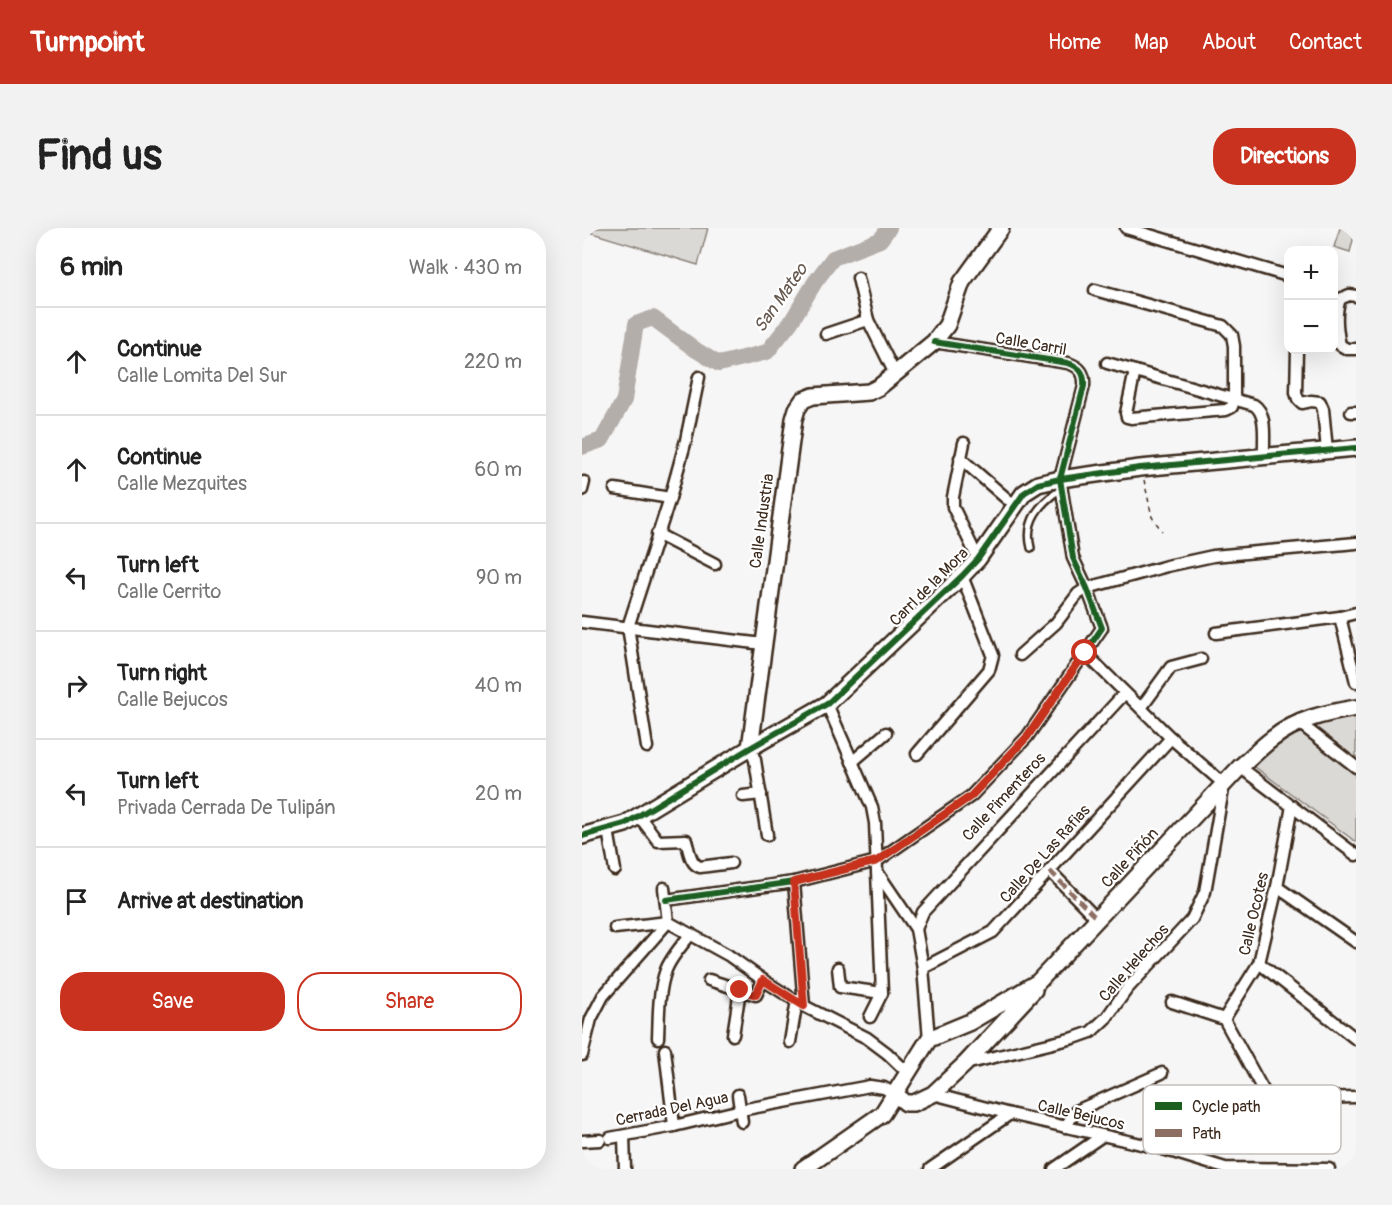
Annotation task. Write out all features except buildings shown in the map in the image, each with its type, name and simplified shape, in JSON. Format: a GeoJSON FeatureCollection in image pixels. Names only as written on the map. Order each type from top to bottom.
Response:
{"type":"FeatureCollection","features":[{"type":"Feature","properties":{"kind":"street","name":"Calle Industria"},"geometry":{"type":"LineString","coordinates":[[750,748],[797,409],[803,400],[813,396],[869,392],[879,387],[934,342],[947,325],[962,282],[1001,228]]}},
{"type":"Feature","properties":{"kind":"street"},"geometry":{"type":"LineString","coordinates":[[1126,228],[1284,275]]}},
{"type":"Feature","properties":{"kind":"street"},"geometry":{"type":"LineString","coordinates":[[858,278],[868,320],[895,374]]}},
{"type":"Feature","properties":{"kind":"street"},"geometry":{"type":"LineString","coordinates":[[1095,290],[1223,326],[1232,335],[1234,346],[1233,407],[1226,410],[1127,417],[1135,371]]}},
{"type":"Feature","properties":{"kind":"street"},"geometry":{"type":"LineString","coordinates":[[1356,296],[1349,295],[1340,299],[1337,306],[1340,345],[1347,349],[1356,349]]}},
{"type":"Feature","properties":{"kind":"street"},"geometry":{"type":"LineString","coordinates":[[826,334],[868,320]]}},
{"type":"Feature","properties":{"kind":"street","name":"Calle Carril"},"geometry":{"type":"LineString","coordinates":[[934,342],[1068,363],[1081,370],[1084,386],[1060,484]]}},
{"type":"Feature","properties":{"kind":"street"},"geometry":{"type":"LineString","coordinates":[[1298,354],[1296,393],[1302,402],[1320,402],[1323,409],[1327,450]]}},
{"type":"Feature","properties":{"kind":"street"},"geometry":{"type":"LineString","coordinates":[[1107,363],[1254,405],[1260,409],[1263,417],[1264,456]]}},
{"type":"Feature","properties":{"kind":"street"},"geometry":{"type":"LineString","coordinates":[[646,747],[628,627],[687,440],[699,377]]}},
{"type":"Feature","properties":{"kind":"street"},"geometry":{"type":"LineString","coordinates":[[964,443],[953,496],[953,507],[978,559]]}},
{"type":"Feature","properties":{"kind":"street","name":"Carrl de la Mora"},"geometry":{"type":"LineString","coordinates":[[582,836],[625,824],[827,704],[962,576],[978,559],[1014,505],[1024,493],[1038,484],[1060,484],[1140,468],[1356,448]]}},
{"type":"Feature","properties":{"kind":"street"},"geometry":{"type":"LineString","coordinates":[[960,458],[1007,499]]}},
{"type":"Feature","properties":{"kind":"street"},"geometry":{"type":"LineString","coordinates":[[666,900],[794,882],[877,867],[971,796],[1027,737],[1102,627],[1088,588],[1073,558],[1060,484]]}},
{"type":"Feature","properties":{"kind":"street"},"geometry":{"type":"LineString","coordinates":[[615,489],[670,498]]}},
{"type":"Feature","properties":{"kind":"street"},"geometry":{"type":"LineString","coordinates":[[657,534],[715,564]]}},
{"type":"Feature","properties":{"kind":"street"},"geometry":{"type":"LineString","coordinates":[[1020,655],[1056,623],[1078,594],[1088,588],[1213,556],[1356,543]]}},
{"type":"Feature","properties":{"kind":"street"},"geometry":{"type":"LineString","coordinates":[[917,754],[989,670],[993,655],[962,576]]}},
{"type":"Feature","properties":{"kind":"street"},"geometry":{"type":"LineString","coordinates":[[1216,633],[1356,613]]}},
{"type":"Feature","properties":{"kind":"street"},"geometry":{"type":"LineString","coordinates":[[1340,617],[1356,682]]}},
{"type":"Feature","properties":{"kind":"street"},"geometry":{"type":"LineString","coordinates":[[582,621],[763,644]]}},
{"type":"Feature","properties":{"kind":"street"},"geometry":{"type":"LineString","coordinates":[[1085,653],[1171,738],[1224,784]]}},
{"type":"Feature","properties":{"kind":"street"},"geometry":{"type":"LineString","coordinates":[[1141,708],[1171,667],[1201,659]]}},
{"type":"Feature","properties":{"kind":"street","name":"Calle Pimenteros"},"geometry":{"type":"LineString","coordinates":[[916,929],[923,912],[1125,693]]}},
{"type":"Feature","properties":{"kind":"street"},"geometry":{"type":"LineString","coordinates":[[827,704],[872,807],[875,823],[882,993],[870,1017]]}},
{"type":"Feature","properties":{"kind":"street","name":"Calle Piñón"},"geometry":{"type":"LineString","coordinates":[[929,1039],[970,1022],[1038,982],[1240,767],[1272,738],[1298,722],[1330,712],[1356,708]]}},
{"type":"Feature","properties":{"kind":"street"},"geometry":{"type":"LineString","coordinates":[[1298,722],[1356,766]]}},
{"type":"Feature","properties":{"kind":"street"},"geometry":{"type":"LineString","coordinates":[[852,762],[886,733]]}},
{"type":"Feature","properties":{"kind":"street","name":"Calle De Las Rafias"},"geometry":{"type":"LineString","coordinates":[[923,968],[993,932],[1171,738]]}},
{"type":"Feature","properties":{"kind":"street"},"geometry":{"type":"LineString","coordinates":[[750,748],[755,760],[766,835]]}},
{"type":"Feature","properties":{"kind":"street"},"geometry":{"type":"LineString","coordinates":[[1240,767],[1356,855]]}},
{"type":"Feature","properties":{"kind":"street","name":"Calle Helechos"},"geometry":{"type":"LineString","coordinates":[[965,1064],[1074,1038],[1091,1032],[1107,1017],[1128,989],[1192,919],[1204,892],[1224,784]]}},
{"type":"Feature","properties":{"kind":"street"},"geometry":{"type":"LineString","coordinates":[[742,796],[761,794]]}},
{"type":"Feature","properties":{"kind":"street","name":"Calle Ocotes"},"geometry":{"type":"LineString","coordinates":[[1224,1019],[1259,963],[1277,887],[1292,806]]}},
{"type":"Feature","properties":{"kind":"street"},"geometry":{"type":"LineString","coordinates":[[639,816],[658,841],[686,840],[695,865],[700,867],[731,863]]}},
{"type":"Feature","properties":{"kind":"street"},"geometry":{"type":"LineString","coordinates":[[608,830],[615,870]]}},
{"type":"Feature","properties":{"kind":"street"},"geometry":{"type":"LineString","coordinates":[[803,1169],[882,1114],[929,1039],[923,968],[916,929],[877,867]]}},
{"type":"Feature","properties":{"kind":"street"},"geometry":{"type":"LineString","coordinates":[[1050,871],[1097,919]]}},
{"type":"Feature","properties":{"kind":"street"},"geometry":{"type":"LineString","coordinates":[[790,1042],[800,1003],[794,882]]}},
{"type":"Feature","properties":{"kind":"street"},"geometry":{"type":"LineString","coordinates":[[1277,887],[1356,942]]}},
{"type":"Feature","properties":{"kind":"street"},"geometry":{"type":"LineString","coordinates":[[583,1048],[591,1019],[603,996],[668,922],[664,888]]}},
{"type":"Feature","properties":{"kind":"street"},"geometry":{"type":"LineString","coordinates":[[615,928],[668,922],[728,955],[800,1003],[867,1038],[908,1073]]}},
{"type":"Feature","properties":{"kind":"street"},"geometry":{"type":"LineString","coordinates":[[658,1038],[660,996],[666,970],[691,934]]}},
{"type":"Feature","properties":{"kind":"street"},"geometry":{"type":"LineString","coordinates":[[1259,963],[1356,1040]]}},
{"type":"Feature","properties":{"kind":"street"},"geometry":{"type":"LineString","coordinates":[[838,968],[840,987],[882,993]]}},
{"type":"Feature","properties":{"kind":"street"},"geometry":{"type":"LineString","coordinates":[[710,980],[756,995],[763,980]]}},
{"type":"Feature","properties":{"kind":"street"},"geometry":{"type":"LineString","coordinates":[[895,1094],[906,1103],[914,1103],[933,1094],[965,1064],[1034,990],[1038,982]]}},
{"type":"Feature","properties":{"kind":"street"},"geometry":{"type":"LineString","coordinates":[[733,1035],[740,990]]}},
{"type":"Feature","properties":{"kind":"street"},"geometry":{"type":"LineString","coordinates":[[1172,1002],[1224,1019],[1260,1085]]}},
{"type":"Feature","properties":{"kind":"street"},"geometry":{"type":"LineString","coordinates":[[665,1050],[674,1126]]}},
{"type":"Feature","properties":{"kind":"street"},"geometry":{"type":"LineString","coordinates":[[1065,1127],[1076,1111],[1162,1072]]}},
{"type":"Feature","properties":{"kind":"street","name":"Cerrada Del Agua"},"geometry":{"type":"LineString","coordinates":[[582,1141],[624,1136],[741,1110],[870,1086],[884,1088],[895,1094]]}},
{"type":"Feature","properties":{"kind":"street","name":"Calle Bejucos"},"geometry":{"type":"LineString","coordinates":[[933,1094],[1143,1145]]}},
{"type":"Feature","properties":{"kind":"street"},"geometry":{"type":"LineString","coordinates":[[738,1095],[742,1122]]}},
{"type":"Feature","properties":{"kind":"street"},"geometry":{"type":"LineString","coordinates":[[1341,1097],[1356,1097]]}},
{"type":"Feature","properties":{"kind":"street"},"geometry":{"type":"LineString","coordinates":[[930,1169],[1010,1114]]}},
{"type":"Feature","properties":{"kind":"street"},"geometry":{"type":"LineString","coordinates":[[624,1136],[625,1169]]}},
{"type":"Feature","properties":{"kind":"street"},"geometry":{"type":"LineString","coordinates":[[1054,1169],[1102,1136]]}},
{"type":"Feature","properties":{"kind":"street","name":"Calle Bejucos"},"geometry":{"type":"LineString","coordinates":[[1179,1154],[1225,1168],[1329,1169]]}},
{"type":"Feature","properties":{"kind":"lane"},"geometry":{"type":"LineString","coordinates":[[1031,548],[1028,538],[1034,514],[1060,484]]}},
{"type":"Feature","properties":{"kind":"path"},"geometry":{"type":"LineString","coordinates":[[1140,468],[1152,517],[1162,531]]}},
{"type":"Feature","properties":{"kind":"shaded area"},"geometry":{"type":"Polygon","coordinates":[[[582,228],[708,228],[698,265],[582,230],[582,228]]]}},
{"type":"Feature","properties":{"kind":"shaded area"},"geometry":{"type":"Polygon","coordinates":[[[1340,228],[1356,228],[1350,252],[1334,246],[1340,228]]]}},
{"type":"Feature","properties":{"kind":"shaded area"},"geometry":{"type":"Polygon","coordinates":[[[1356,712],[1356,842],[1251,764],[1280,734],[1356,712]]]}},
{"type":"Feature","properties":{"kind":"waterway","name":"San Mateo"},"geometry":{"type":"LineString","coordinates":[[582,447],[602,440],[624,400],[636,324],[653,318],[719,364],[767,352],[791,322],[815,282],[833,258],[880,240],[889,228]]}},
{"type":"Feature","properties":{"kind":"marked path"},"geometry":{"type":"LineString","coordinates":[[1050,871],[1097,919]]}},
{"type":"Feature","properties":{"kind":"cycle path"},"geometry":{"type":"LineString","coordinates":[[666,900],[794,882],[877,861],[971,796],[1027,737],[1102,628],[1073,558],[1060,479],[1084,386],[1081,371],[1068,363],[934,342]]}},
{"type":"Feature","properties":{"kind":"cycle path"},"geometry":{"type":"LineString","coordinates":[[582,836],[625,824],[827,704],[962,576],[978,559],[1024,493],[1038,484],[1140,468],[1356,448]]}},
{"type":"Feature","properties":{"kind":"route"},"geometry":{"type":"LineString","coordinates":[[740,990],[756,995],[763,980],[804,1006],[794,882],[877,861],[971,796],[1027,737],[1085,653]]}}]}
